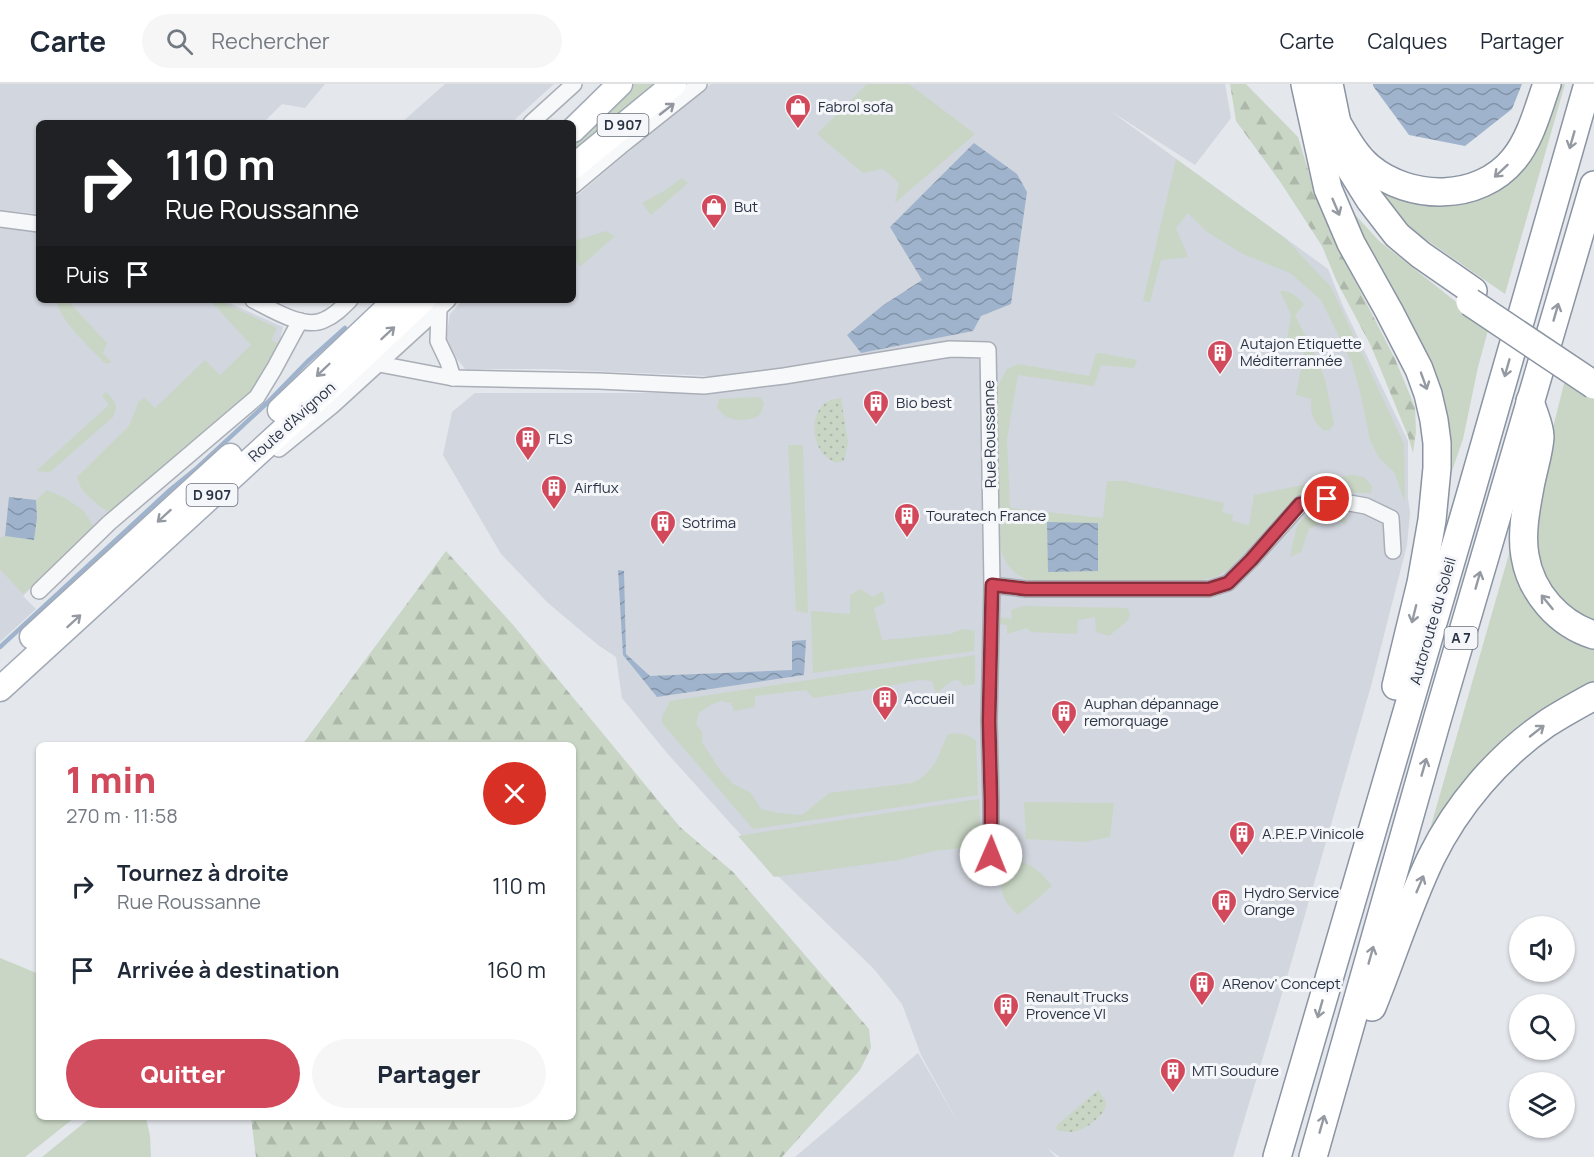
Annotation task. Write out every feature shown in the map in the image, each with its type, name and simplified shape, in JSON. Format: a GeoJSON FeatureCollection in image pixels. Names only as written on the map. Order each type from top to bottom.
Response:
{"type":"FeatureCollection","features":[{"type":"Feature","properties":{"kind":"highway"},"geometry":{"type":"LineString","coordinates":[[1305,84],[1326,127],[1344,182],[1359,206],[1386,238],[1413,261],[1594,373]]}},
{"type":"Feature","properties":{"kind":"highway"},"geometry":{"type":"LineString","coordinates":[[1329,84],[1326,127],[1328,189],[1352,243],[1419,369],[1428,394],[1437,443],[1435,498],[1421,583],[1384,745],[1377,812]]}},
{"type":"Feature","properties":{"kind":"highway"},"geometry":{"type":"LineString","coordinates":[[1326,127],[1370,167],[1390,180],[1415,190],[1454,192],[1491,180],[1513,159],[1528,136],[1547,84]]}},
{"type":"Feature","properties":{"kind":"highway","name":"Autoroute du Soleil"},"geometry":{"type":"LineString","coordinates":[[1277,1157],[1588,84]]}},
{"type":"Feature","properties":{"kind":"highway","name":"A 7"},"geometry":{"type":"LineString","coordinates":[[1313,1157],[1434,731],[1594,184]]}},
{"type":"Feature","properties":{"kind":"highway"},"geometry":{"type":"LineString","coordinates":[[1471,296],[1594,385]]}},
{"type":"Feature","properties":{"kind":"highway"},"geometry":{"type":"LineString","coordinates":[[1530,402],[1540,435],[1526,520],[1525,555],[1534,583],[1549,606],[1561,618],[1578,629],[1594,635]]}},
{"type":"Feature","properties":{"kind":"highway"},"geometry":{"type":"LineString","coordinates":[[1332,1092],[1357,1045],[1431,857],[1450,825],[1470,796],[1521,744],[1547,724],[1594,696]]}},
{"type":"Feature","properties":{"kind":"main road","name":"D 907"},"geometry":{"type":"LineString","coordinates":[[576,127],[620,84]]}},
{"type":"Feature","properties":{"kind":"main road","name":"D 907"},"geometry":{"type":"LineString","coordinates":[[576,165],[674,84]]}},
{"type":"Feature","properties":{"kind":"main road","name":"Route d'Avignon"},"geometry":{"type":"LineString","coordinates":[[0,667],[280,411],[393,303]]}},
{"type":"Feature","properties":{"kind":"main road","name":"Route d'Avignon"},"geometry":{"type":"LineString","coordinates":[[0,689],[204,503],[437,303]]}},
{"type":"Feature","properties":{"kind":"street"},"geometry":{"type":"LineString","coordinates":[[534,120],[574,84]]}},
{"type":"Feature","properties":{"kind":"street"},"geometry":{"type":"LineString","coordinates":[[576,184],[699,84]]}},
{"type":"Feature","properties":{"kind":"street"},"geometry":{"type":"LineString","coordinates":[[0,219],[36,224]]}},
{"type":"Feature","properties":{"kind":"street"},"geometry":{"type":"LineString","coordinates":[[260,303],[312,324],[339,312],[347,303]]}},
{"type":"Feature","properties":{"kind":"street"},"geometry":{"type":"LineString","coordinates":[[204,503],[250,472],[332,406],[379,364],[437,303]]}},
{"type":"Feature","properties":{"kind":"street"},"geometry":{"type":"LineString","coordinates":[[437,303],[438,341],[453,378]]}},
{"type":"Feature","properties":{"kind":"street"},"geometry":{"type":"LineString","coordinates":[[39,591],[109,523],[257,397],[300,321]]}},
{"type":"Feature","properties":{"kind":"street","name":"Rue Roussanne"},"geometry":{"type":"LineString","coordinates":[[379,364],[453,378],[704,386],[784,376],[950,349],[988,350],[992,590],[989,721],[991,855]]}},
{"type":"Feature","properties":{"kind":"street"},"geometry":{"type":"LineString","coordinates":[[992,590],[1209,589],[1228,583],[1300,504],[1327,499],[1366,506],[1391,518],[1393,551]]}},
{"type":"Feature","properties":{"kind":"shaded area"},"geometry":{"type":"Polygon","coordinates":[[[0,84],[325,84],[305,108],[282,104],[266,120],[36,120],[36,214],[0,210],[0,84]]]}},
{"type":"Feature","properties":{"kind":"shaded area"},"geometry":{"type":"Polygon","coordinates":[[[445,84],[554,84],[514,120],[404,120],[445,84]]]}},
{"type":"Feature","properties":{"kind":"shaded area"},"geometry":{"type":"Polygon","coordinates":[[[711,84],[1225,84],[1231,118],[1195,165],[1109,110],[1328,269],[1342,304],[1408,441],[1410,513],[1407,545],[1371,686],[1233,1157],[1060,1157],[1047,1148],[1056,1157],[795,1157],[918,1053],[960,1126],[921,1055],[902,1004],[874,969],[779,877],[667,753],[622,698],[616,657],[548,603],[501,554],[443,455],[452,412],[475,393],[699,393],[749,375],[734,377],[544,369],[465,369],[445,343],[450,314],[460,303],[576,303],[576,196],[711,84]]]}},
{"type":"Feature","properties":{"kind":"shaded area"},"geometry":{"type":"Polygon","coordinates":[[[0,223],[36,229],[36,303],[230,303],[283,327],[279,344],[248,395],[197,437],[29,590],[23,596],[36,609],[0,642],[0,223]]]}},
{"type":"Feature","properties":{"kind":"green space"},"geometry":{"type":"Polygon","coordinates":[[[633,84],[663,84],[576,156],[576,139],[633,84]]]}},
{"type":"Feature","properties":{"kind":"green space"},"geometry":{"type":"Polygon","coordinates":[[[867,84],[909,84],[975,134],[895,203],[899,183],[883,169],[863,173],[817,134],[867,84]]]}},
{"type":"Feature","properties":{"kind":"green space"},"geometry":{"type":"Polygon","coordinates":[[[1230,84],[1246,84],[1298,137],[1332,236],[1395,359],[1415,407],[1416,432],[1413,453],[1371,346],[1337,282],[1322,246],[1281,183],[1236,121],[1230,84]]]}},
{"type":"Feature","properties":{"kind":"green space"},"geometry":{"type":"Polygon","coordinates":[[[1555,84],[1565,84],[1505,294],[1402,223],[1370,181],[1468,199],[1555,84]]]}},
{"type":"Feature","properties":{"kind":"green space"},"geometry":{"type":"Polygon","coordinates":[[[1176,159],[1285,238],[1331,287],[1404,444],[1405,502],[1394,472],[1379,458],[1370,440],[1352,363],[1321,300],[1290,273],[1243,254],[1207,232],[1188,213],[1176,228],[1188,257],[1161,260],[1150,302],[1143,301],[1176,159]]]}},
{"type":"Feature","properties":{"kind":"green space"},"geometry":{"type":"Polygon","coordinates":[[[682,178],[688,183],[651,215],[642,203],[682,178]]]}},
{"type":"Feature","properties":{"kind":"green space"},"geometry":{"type":"Polygon","coordinates":[[[1339,197],[1379,241],[1460,305],[1490,323],[1463,439],[1442,500],[1443,450],[1339,197]]]}},
{"type":"Feature","properties":{"kind":"green space"},"geometry":{"type":"Polygon","coordinates":[[[606,231],[615,236],[580,267],[576,261],[577,240],[606,231]]]}},
{"type":"Feature","properties":{"kind":"green space"},"geometry":{"type":"Polygon","coordinates":[[[1280,291],[1294,294],[1304,304],[1295,316],[1325,379],[1334,424],[1330,430],[1324,431],[1315,420],[1311,399],[1296,395],[1304,353],[1286,346],[1291,315],[1280,291]]]}},
{"type":"Feature","properties":{"kind":"green space"},"geometry":{"type":"Polygon","coordinates":[[[58,303],[70,303],[107,343],[103,353],[111,362],[106,364],[77,334],[58,303]]]}},
{"type":"Feature","properties":{"kind":"green space"},"geometry":{"type":"Polygon","coordinates":[[[213,303],[224,303],[277,328],[271,340],[279,344],[248,395],[197,437],[126,503],[111,513],[99,506],[82,490],[77,477],[129,426],[139,401],[145,398],[155,408],[205,360],[220,375],[251,345],[213,303]]]}},
{"type":"Feature","properties":{"kind":"green space"},"geometry":{"type":"Polygon","coordinates":[[[1096,354],[1137,360],[1134,368],[1101,365],[1094,386],[1018,375],[1007,439],[1010,508],[1103,518],[1107,481],[1124,481],[1224,503],[1222,512],[1233,515],[1232,521],[1249,525],[1254,495],[1351,475],[1364,477],[1372,486],[1371,493],[1310,492],[1288,507],[1230,568],[1216,577],[1201,580],[1049,584],[1023,578],[1005,561],[1000,544],[997,388],[1007,369],[1018,364],[1089,376],[1096,354]]]}},
{"type":"Feature","properties":{"kind":"green space"},"geometry":{"type":"Polygon","coordinates":[[[1566,376],[1594,397],[1594,625],[1551,595],[1542,572],[1535,540],[1547,451],[1566,376]]]}},
{"type":"Feature","properties":{"kind":"green space"},"geometry":{"type":"Polygon","coordinates":[[[106,392],[115,403],[116,409],[113,417],[50,472],[36,471],[109,405],[102,396],[106,392]]]}},
{"type":"Feature","properties":{"kind":"green space"},"geometry":{"type":"Polygon","coordinates":[[[760,397],[764,404],[759,415],[752,419],[730,418],[717,407],[719,399],[760,397]]]}},
{"type":"Feature","properties":{"kind":"green space"},"geometry":{"type":"Polygon","coordinates":[[[841,398],[848,443],[844,461],[835,463],[819,448],[814,426],[821,407],[830,400],[841,398]]]}},
{"type":"Feature","properties":{"kind":"green space"},"geometry":{"type":"Polygon","coordinates":[[[788,445],[803,445],[808,613],[796,611],[788,445]]]}},
{"type":"Feature","properties":{"kind":"green space"},"geometry":{"type":"Polygon","coordinates":[[[47,490],[83,510],[96,530],[23,594],[0,569],[0,538],[5,536],[34,540],[37,518],[36,500],[47,490]]]}},
{"type":"Feature","properties":{"kind":"green space"},"geometry":{"type":"Polygon","coordinates":[[[1323,510],[1346,519],[1347,524],[1329,518],[1309,529],[1301,552],[1290,557],[1295,532],[1301,520],[1314,512],[1323,510]]]}},
{"type":"Feature","properties":{"kind":"green space"},"geometry":{"type":"Polygon","coordinates":[[[1515,533],[1521,565],[1594,644],[1594,688],[1424,850],[1515,533]]]}},
{"type":"Feature","properties":{"kind":"green space"},"geometry":{"type":"Polygon","coordinates":[[[446,551],[514,626],[680,827],[733,872],[869,1029],[871,1048],[860,1070],[782,1157],[256,1157],[251,1120],[576,1120],[576,742],[304,742],[446,551]]]}},
{"type":"Feature","properties":{"kind":"green space"},"geometry":{"type":"Polygon","coordinates":[[[860,589],[873,597],[883,591],[885,603],[874,608],[882,640],[950,634],[962,629],[975,631],[974,651],[813,673],[811,611],[850,614],[850,595],[860,589]]]}},
{"type":"Feature","properties":{"kind":"green space"},"geometry":{"type":"Polygon","coordinates":[[[1022,606],[1127,608],[1130,615],[1126,622],[1109,636],[1096,632],[1095,617],[1078,620],[1077,634],[1031,632],[1027,628],[1007,634],[1007,625],[1000,624],[1000,617],[1012,619],[1011,610],[1022,606]]]}},
{"type":"Feature","properties":{"kind":"green space"},"geometry":{"type":"Polygon","coordinates":[[[975,655],[975,684],[963,686],[960,681],[953,680],[936,693],[932,681],[920,680],[813,698],[806,690],[755,696],[755,707],[734,711],[731,703],[721,701],[710,705],[699,713],[696,724],[702,732],[702,742],[720,770],[733,784],[751,793],[761,809],[802,815],[829,793],[912,783],[924,776],[935,763],[948,734],[966,735],[976,741],[978,795],[753,829],[662,723],[662,717],[670,701],[975,655]]]}},
{"type":"Feature","properties":{"kind":"green space"},"geometry":{"type":"Polygon","coordinates":[[[979,799],[981,846],[934,851],[899,860],[774,877],[738,836],[979,799]]]}},
{"type":"Feature","properties":{"kind":"green space"},"geometry":{"type":"Polygon","coordinates":[[[1024,802],[1114,803],[1110,837],[1083,842],[1026,839],[1024,802]]]}},
{"type":"Feature","properties":{"kind":"green space"},"geometry":{"type":"Polygon","coordinates":[[[1013,860],[1035,869],[1052,886],[1018,915],[1004,898],[1001,886],[1003,864],[1013,860]]]}},
{"type":"Feature","properties":{"kind":"green space"},"geometry":{"type":"Polygon","coordinates":[[[0,958],[36,973],[36,1120],[71,1120],[25,1157],[0,1157],[0,958]]]}},
{"type":"Feature","properties":{"kind":"green space"},"geometry":{"type":"Polygon","coordinates":[[[1098,1090],[1105,1099],[1106,1105],[1095,1120],[1074,1132],[1056,1129],[1057,1125],[1098,1090]]]}},
{"type":"Feature","properties":{"kind":"green space"},"geometry":{"type":"Polygon","coordinates":[[[88,1120],[146,1120],[151,1157],[42,1157],[88,1120]]]}},
{"type":"Feature","properties":{"kind":"water"},"geometry":{"type":"Polygon","coordinates":[[[1373,84],[1522,84],[1512,109],[1465,146],[1409,135],[1373,84]]]}},
{"type":"Feature","properties":{"kind":"water"},"geometry":{"type":"Polygon","coordinates":[[[974,143],[1017,174],[1027,192],[1011,304],[981,316],[973,331],[861,353],[847,335],[882,306],[922,280],[890,227],[974,143]]]}},
{"type":"Feature","properties":{"kind":"water"},"geometry":{"type":"Polygon","coordinates":[[[9,497],[36,500],[37,518],[34,540],[5,536],[9,497]]]}},
{"type":"Feature","properties":{"kind":"water"},"geometry":{"type":"Polygon","coordinates":[[[1047,522],[1098,523],[1098,571],[1048,572],[1047,522]]]}},
{"type":"Feature","properties":{"kind":"water"},"geometry":{"type":"Polygon","coordinates":[[[618,570],[624,571],[626,654],[650,676],[792,670],[792,641],[806,640],[804,675],[657,697],[623,655],[618,570]]]}},
{"type":"Feature","properties":{"kind":"waterway"},"geometry":{"type":"LineString","coordinates":[[0,647],[170,490],[197,468],[345,328]]}},
{"type":"Feature","properties":{"kind":"place","name":"Fabrol sofa"},"geometry":{"type":"Point","coordinates":[798,130]}},
{"type":"Feature","properties":{"kind":"place","name":"But"},"geometry":{"type":"Point","coordinates":[714,230]}},
{"type":"Feature","properties":{"kind":"place","name":"Autajon Etiquette Méditerrannée"},"geometry":{"type":"Point","coordinates":[1220,376]}},
{"type":"Feature","properties":{"kind":"place","name":"Bio best"},"geometry":{"type":"Point","coordinates":[876,426]}},
{"type":"Feature","properties":{"kind":"place","name":"FLS"},"geometry":{"type":"Point","coordinates":[528,462]}},
{"type":"Feature","properties":{"kind":"place","name":"Airflux"},"geometry":{"type":"Point","coordinates":[554,511]}},
{"type":"Feature","properties":{"kind":"place","name":"Touratech France"},"geometry":{"type":"Point","coordinates":[907,539]}},
{"type":"Feature","properties":{"kind":"place","name":"Sotrima"},"geometry":{"type":"Point","coordinates":[663,546]}},
{"type":"Feature","properties":{"kind":"place","name":"Accueil"},"geometry":{"type":"Point","coordinates":[885,722]}},
{"type":"Feature","properties":{"kind":"place","name":"Auphan dépannage remorquage"},"geometry":{"type":"Point","coordinates":[1064,736]}},
{"type":"Feature","properties":{"kind":"place","name":"A.P.E.P Vinicole"},"geometry":{"type":"Point","coordinates":[1242,857]}},
{"type":"Feature","properties":{"kind":"place","name":"Hydro Service Orange"},"geometry":{"type":"Point","coordinates":[1224,925]}},
{"type":"Feature","properties":{"kind":"place","name":"ARenov' Concept"},"geometry":{"type":"Point","coordinates":[1202,1007]}},
{"type":"Feature","properties":{"kind":"place","name":"Renault Trucks Provence VI"},"geometry":{"type":"Point","coordinates":[1006,1029]}},
{"type":"Feature","properties":{"kind":"place","name":"MTI Soudure"},"geometry":{"type":"Point","coordinates":[1173,1094]}},
{"type":"Feature","properties":{"kind":"route"},"geometry":{"type":"LineString","coordinates":[[991,855],[989,721],[992,585],[1026,589],[1209,589],[1228,583],[1300,504],[1327,499]]}}]}
